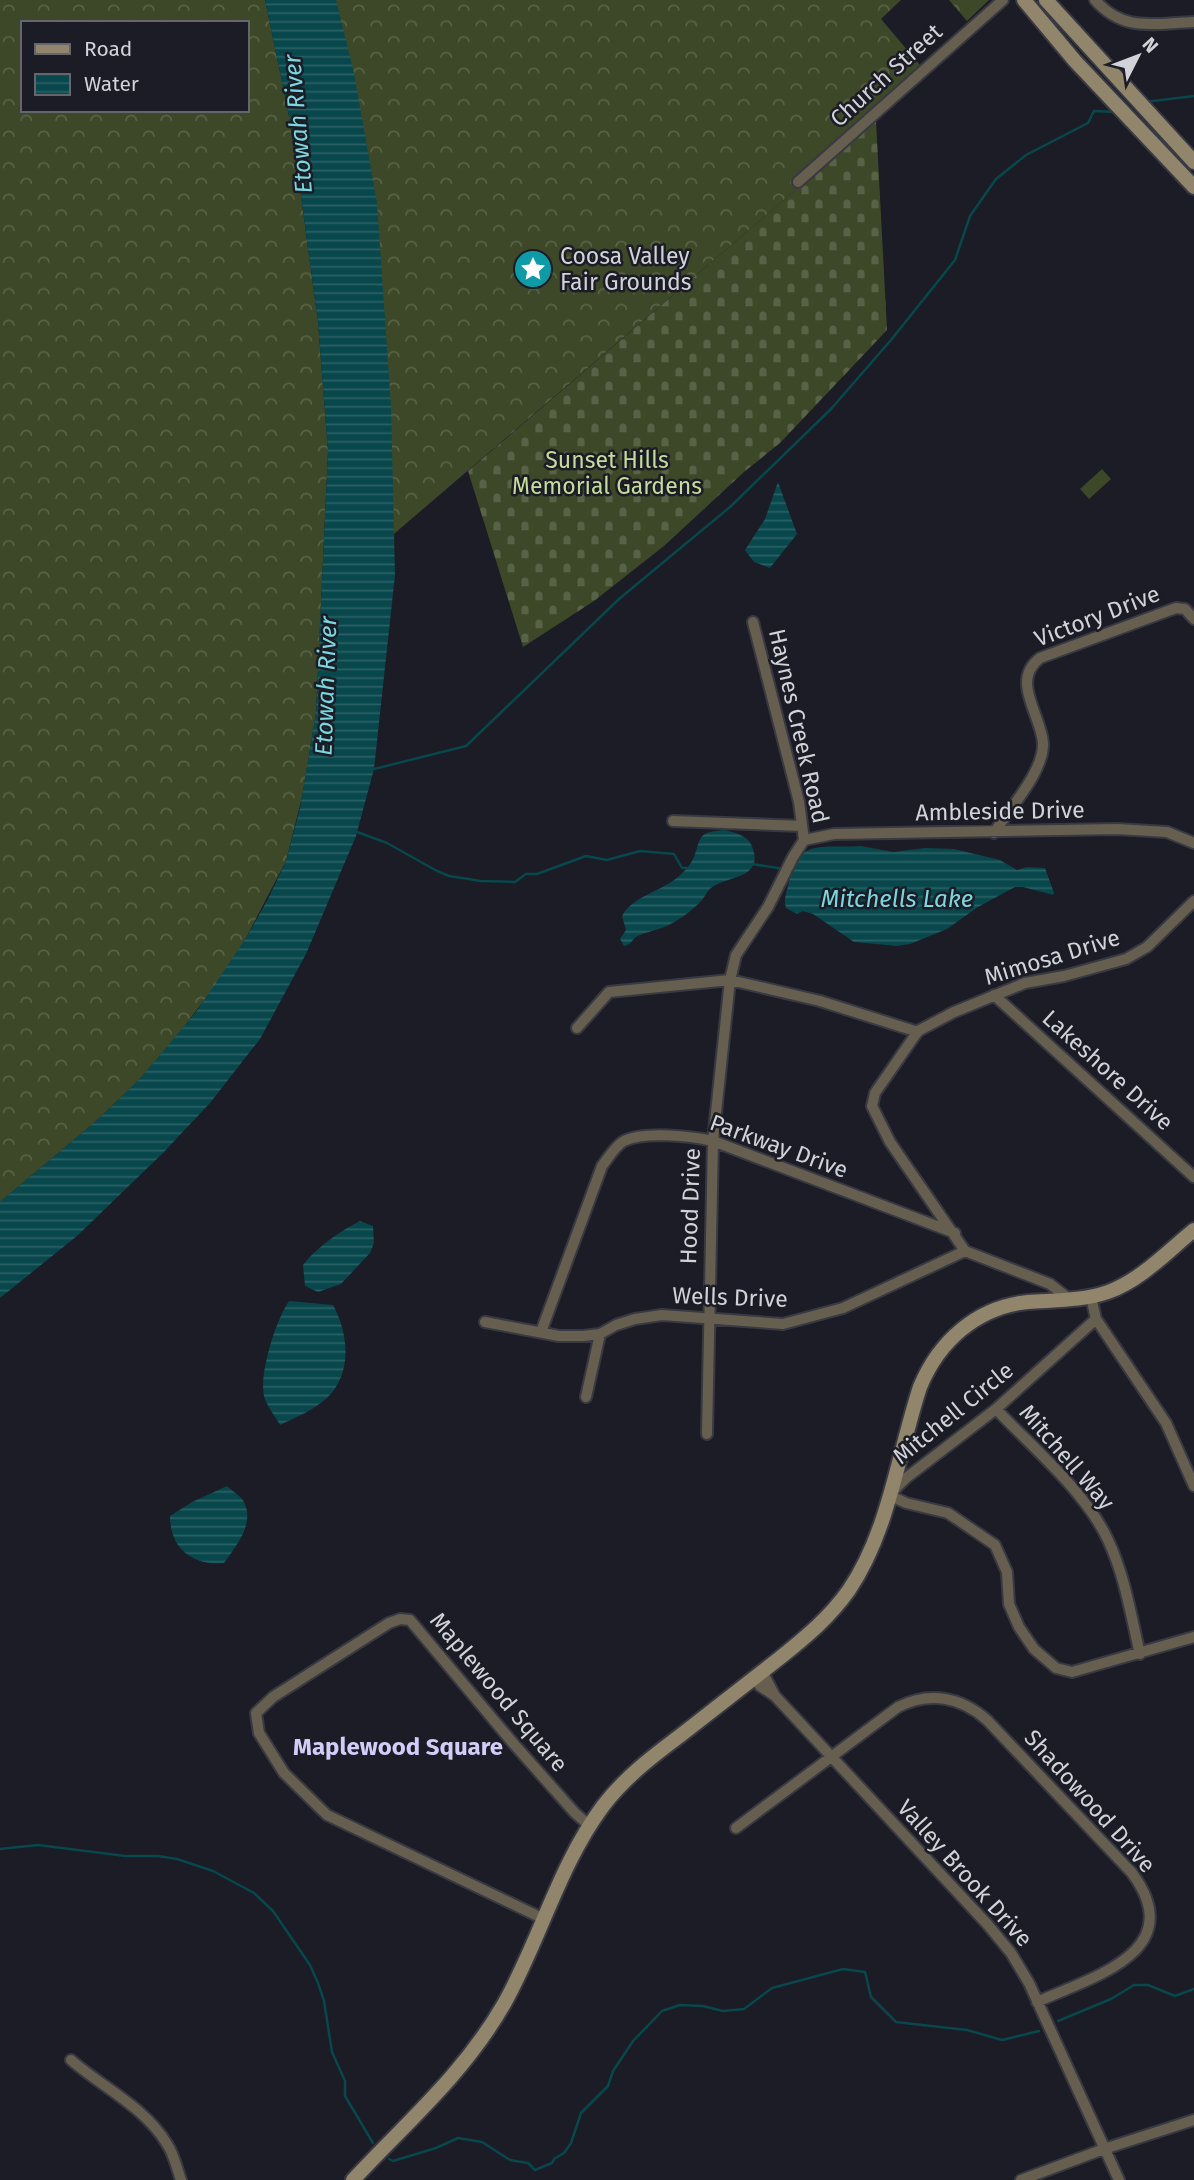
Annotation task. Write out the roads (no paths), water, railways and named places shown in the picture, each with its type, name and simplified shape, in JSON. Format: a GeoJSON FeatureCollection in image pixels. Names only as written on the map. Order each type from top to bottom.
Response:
{"type":"FeatureCollection","features":[{"type":"Feature","properties":{"kind":"street","name":"Church Street"},"geometry":{"type":"LineString","coordinates":[[798,182],[1003,0]]}},
{"type":"Feature","properties":{"kind":"street"},"geometry":{"type":"LineString","coordinates":[[1024,0],[1075,61],[1194,187]]}},
{"type":"Feature","properties":{"kind":"street"},"geometry":{"type":"LineString","coordinates":[[1046,0],[1194,162]]}},
{"type":"Feature","properties":{"kind":"street"},"geometry":{"type":"LineString","coordinates":[[1096,0],[1113,17],[1129,23],[1194,22]]}},
{"type":"Feature","properties":{"kind":"street","name":"Victory Drive"},"geometry":{"type":"LineString","coordinates":[[994,833],[1039,767],[1043,744],[1026,683],[1030,666],[1040,659],[1176,608],[1185,609],[1193,618]]}},
{"type":"Feature","properties":{"kind":"street","name":"Haynes Creek Road"},"geometry":{"type":"LineString","coordinates":[[753,622],[799,802],[804,839]]}},
{"type":"Feature","properties":{"kind":"street"},"geometry":{"type":"LineString","coordinates":[[673,821],[802,826]]}},
{"type":"Feature","properties":{"kind":"street","name":"Ambleside Drive"},"geometry":{"type":"LineString","coordinates":[[804,839],[834,834],[1117,829],[1167,832],[1194,843]]}},
{"type":"Feature","properties":{"kind":"street"},"geometry":{"type":"LineString","coordinates":[[730,980],[736,955],[768,907],[804,839]]}},
{"type":"Feature","properties":{"kind":"street","name":"Mimosa Drive"},"geometry":{"type":"LineString","coordinates":[[965,1251],[890,1142],[872,1106],[875,1093],[918,1032],[954,1012],[1025,983],[1126,960],[1147,947],[1194,901]]}},
{"type":"Feature","properties":{"kind":"street"},"geometry":{"type":"LineString","coordinates":[[577,1028],[610,992],[730,980],[820,1002],[918,1032]]}},
{"type":"Feature","properties":{"kind":"street","name":"Hood Drive"},"geometry":{"type":"LineString","coordinates":[[708,1434],[713,1141],[730,980]]}},
{"type":"Feature","properties":{"kind":"street","name":"Lakeshore Drive"},"geometry":{"type":"LineString","coordinates":[[994,995],[1194,1177]]}},
{"type":"Feature","properties":{"kind":"street","name":"Parkway Drive"},"geometry":{"type":"LineString","coordinates":[[541,1332],[602,1166],[613,1150],[624,1141],[638,1138],[699,1138],[713,1141],[955,1233]]}},
{"type":"Feature","properties":{"kind":"street"},"geometry":{"type":"LineString","coordinates":[[353,2180],[429,2104],[472,2053],[511,1990],[590,1826],[614,1792],[635,1771],[811,1632],[843,1598],[870,1553],[920,1387],[930,1364],[942,1347],[968,1324],[997,1309],[1024,1303],[1091,1297],[1112,1291],[1133,1280],[1194,1230]]}},
{"type":"Feature","properties":{"kind":"street"},"geometry":{"type":"LineString","coordinates":[[965,1251],[1050,1284],[1069,1300]]}},
{"type":"Feature","properties":{"kind":"street","name":"Wells Drive"},"geometry":{"type":"LineString","coordinates":[[485,1321],[559,1336],[600,1334],[616,1325],[662,1315],[783,1324],[843,1308],[965,1251]]}},
{"type":"Feature","properties":{"kind":"street"},"geometry":{"type":"LineString","coordinates":[[1091,1297],[1096,1319],[1166,1423],[1194,1486]]}},
{"type":"Feature","properties":{"kind":"street","name":"Mitchell Circle"},"geometry":{"type":"LineString","coordinates":[[1096,1319],[996,1409],[889,1494],[906,1503],[948,1513],[995,1545],[1007,1572],[1009,1604],[1019,1627],[1034,1649],[1056,1668],[1072,1672],[1194,1637]]}},
{"type":"Feature","properties":{"kind":"street"},"geometry":{"type":"LineString","coordinates":[[586,1397],[600,1334]]}},
{"type":"Feature","properties":{"kind":"street","name":"Mitchell Way"},"geometry":{"type":"LineString","coordinates":[[996,1409],[1072,1488],[1109,1540],[1132,1608],[1140,1654]]}},
{"type":"Feature","properties":{"kind":"street","name":"Maplewood Square"},"geometry":{"type":"LineString","coordinates":[[544,1919],[327,1815],[284,1773],[259,1733],[256,1713],[273,1697],[389,1623],[400,1619],[410,1620],[513,1743],[575,1813],[590,1826]]}},
{"type":"Feature","properties":{"kind":"street","name":"Valley Brook Drive"},"geometry":{"type":"LineString","coordinates":[[758,1675],[768,1679],[775,1696],[1004,1943],[1037,2002],[1119,2180]]}},
{"type":"Feature","properties":{"kind":"street","name":"Shadowood Drive"},"geometry":{"type":"LineString","coordinates":[[830,1756],[898,1707],[928,1697],[960,1703],[988,1720],[1132,1873],[1147,1900],[1149,1910],[1143,1943],[1130,1957],[1111,1968],[1037,2002]]}},
{"type":"Feature","properties":{"kind":"street"},"geometry":{"type":"LineString","coordinates":[[736,1828],[830,1756]]}},
{"type":"Feature","properties":{"kind":"street"},"geometry":{"type":"LineString","coordinates":[[71,2060],[116,2093],[148,2122],[167,2144],[181,2180]]}},
{"type":"Feature","properties":{"kind":"street"},"geometry":{"type":"LineString","coordinates":[[1021,2180],[1194,2120]]}},
{"type":"Feature","properties":{"kind":"water","name":"Etowah River"},"geometry":{"type":"Polygon","coordinates":[[[265,0],[336,0],[354,73],[377,203],[391,406],[395,575],[374,769],[356,836],[306,954],[260,1039],[210,1103],[163,1153],[77,1236],[0,1298],[0,1202],[95,1122],[138,1081],[196,1012],[246,938],[268,899],[286,861],[300,808],[316,713],[328,451],[318,322],[299,181],[288,111],[265,0]]]}},
{"type":"Feature","properties":{"kind":"water"},"geometry":{"type":"Polygon","coordinates":[[[778,482],[797,534],[770,568],[754,562],[745,550],[765,519],[778,482]]]}},
{"type":"Feature","properties":{"kind":"water"},"geometry":{"type":"Polygon","coordinates":[[[724,830],[742,835],[751,844],[755,859],[748,872],[717,884],[697,905],[676,921],[640,935],[624,946],[620,939],[626,930],[622,916],[627,909],[681,874],[692,860],[703,836],[724,830]]]}},
{"type":"Feature","properties":{"kind":"water","name":"Mitchells Lake"},"geometry":{"type":"Polygon","coordinates":[[[861,846],[893,852],[925,848],[954,849],[1000,860],[1017,870],[1027,867],[1045,868],[1054,893],[1053,895],[1015,887],[978,907],[947,929],[910,944],[897,946],[854,942],[813,914],[803,911],[797,914],[786,908],[786,895],[793,867],[806,851],[825,847],[861,846]]]}},
{"type":"Feature","properties":{"kind":"water"},"geometry":{"type":"Polygon","coordinates":[[[360,1221],[373,1226],[374,1243],[370,1253],[341,1284],[318,1292],[305,1286],[303,1265],[329,1240],[360,1221]]]}},
{"type":"Feature","properties":{"kind":"water"},"geometry":{"type":"Polygon","coordinates":[[[289,1301],[333,1305],[342,1327],[346,1352],[341,1376],[328,1397],[280,1425],[265,1399],[263,1386],[266,1361],[274,1333],[289,1301]]]}},
{"type":"Feature","properties":{"kind":"water"},"geometry":{"type":"Polygon","coordinates":[[[227,1486],[243,1500],[247,1510],[246,1526],[224,1563],[202,1562],[185,1553],[179,1546],[171,1528],[170,1516],[192,1502],[227,1486]]]}},
{"type":"Feature","properties":{"kind":"waterway"},"geometry":{"type":"LineString","coordinates":[[1145,102],[1194,96]]}},
{"type":"Feature","properties":{"kind":"waterway"},"geometry":{"type":"LineString","coordinates":[[374,769],[466,746],[619,599],[730,507],[831,409],[955,260],[970,216],[996,179],[1026,155],[1088,123],[1094,111],[1116,112]]}},
{"type":"Feature","properties":{"kind":"waterway"},"geometry":{"type":"LineString","coordinates":[[357,832],[387,843],[449,876],[481,881],[515,882],[526,874],[537,874],[586,856],[607,860],[640,851],[674,854],[682,868],[687,868]]}},
{"type":"Feature","properties":{"kind":"waterway"},"geometry":{"type":"LineString","coordinates":[[752,864],[784,869]]}},
{"type":"Feature","properties":{"kind":"waterway"},"geometry":{"type":"LineString","coordinates":[[0,1849],[38,1845],[125,1856],[177,1859],[213,1871],[254,1893],[273,1911],[310,1965],[324,2001],[332,2052],[345,2081],[345,2096],[373,2143]]}},
{"type":"Feature","properties":{"kind":"waterway"},"geometry":{"type":"LineString","coordinates":[[389,2159],[393,2161],[436,2148],[458,2138],[482,2142],[510,2160],[528,2163],[535,2170],[552,2163],[571,2143],[581,2113],[608,2086],[613,2071],[633,2041],[662,2011],[680,2005],[703,2006],[723,2011],[744,2009],[772,1988],[843,1969],[865,1972],[871,1997],[896,2022],[967,2030],[1002,2040],[1039,2031]]}},
{"type":"Feature","properties":{"kind":"waterway"},"geometry":{"type":"LineString","coordinates":[[1058,2021],[1111,1999],[1134,1985],[1148,1985],[1175,1996],[1194,1989]]}},
{"type":"Feature","properties":{"kind":"place","name":"Coosa Valley Fair Grounds"},"geometry":{"type":"Point","coordinates":[533,269]}},
{"type":"Feature","properties":{"kind":"district","name":"Maplewood Square"},"geometry":{"type":"Point","coordinates":[398,1747]}},
{"type":"Feature","properties":{"kind":"park label","name":"Sunset Hills Memorial Gardens"},"geometry":{"type":"Point","coordinates":[607,473]}}]}
